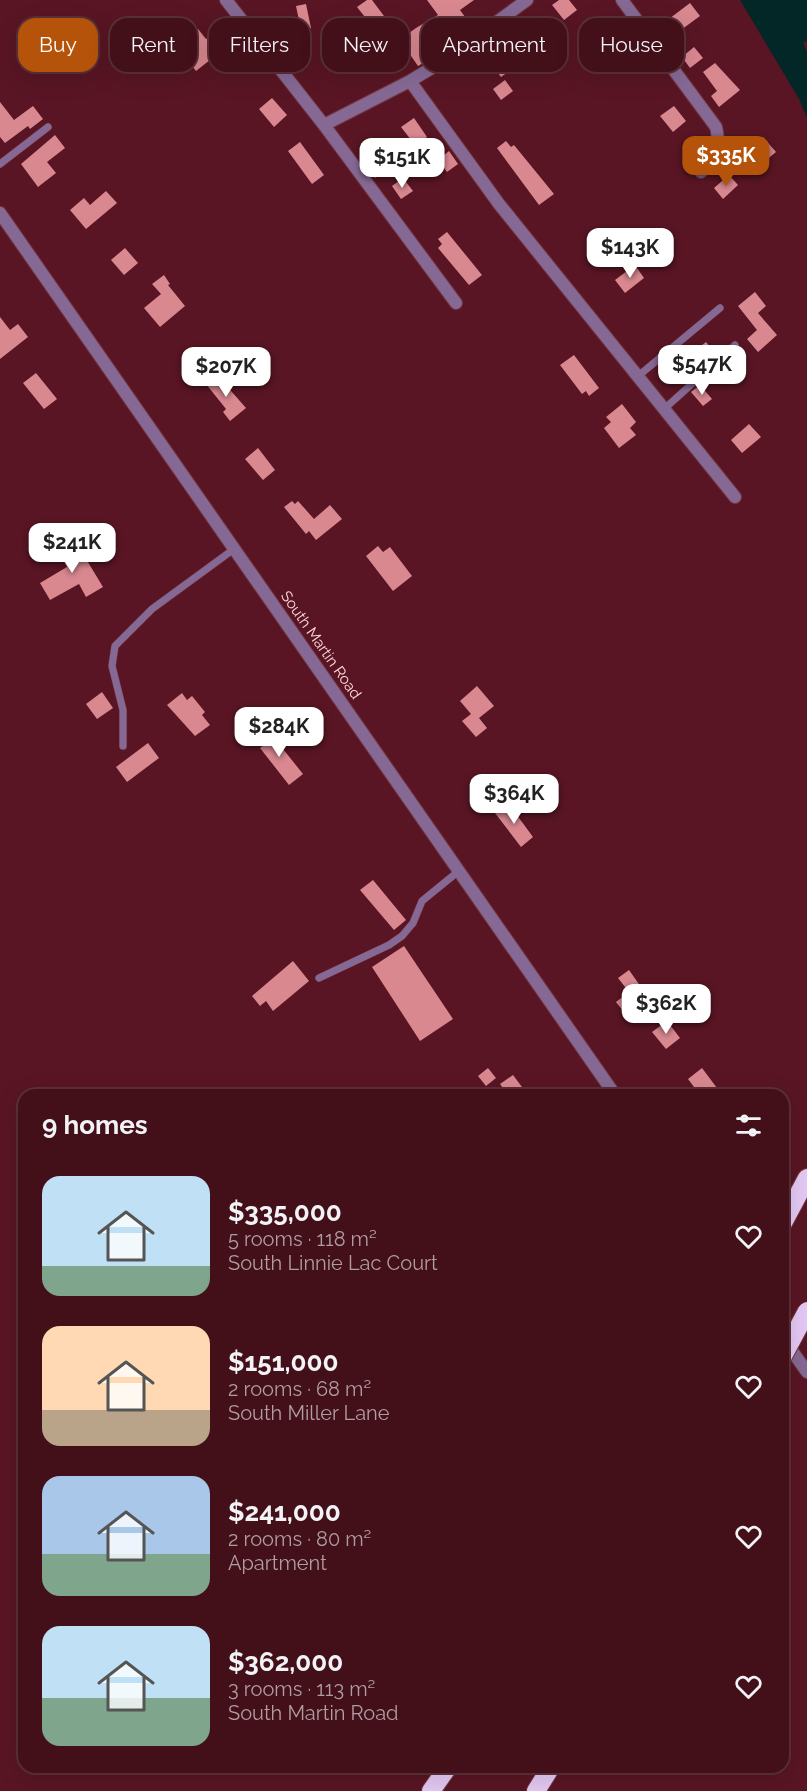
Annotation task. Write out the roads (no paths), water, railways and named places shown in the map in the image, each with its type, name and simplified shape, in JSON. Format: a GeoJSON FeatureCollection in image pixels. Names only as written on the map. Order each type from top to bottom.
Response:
{"type":"FeatureCollection","features":[{"type":"Feature","properties":{"kind":"highway"},"geometry":{"type":"LineString","coordinates":[[789,1212],[807,1178]]}},
{"type":"Feature","properties":{"kind":"highway"},"geometry":{"type":"LineString","coordinates":[[789,1345],[807,1311]]}},
{"type":"Feature","properties":{"kind":"highway"},"geometry":{"type":"LineString","coordinates":[[432,1791],[444,1773]]}},
{"type":"Feature","properties":{"kind":"highway"},"geometry":{"type":"LineString","coordinates":[[536,1791],[547,1773]]}},
{"type":"Feature","properties":{"kind":"street"},"geometry":{"type":"LineString","coordinates":[[226,0],[324,125],[456,303]]}},
{"type":"Feature","properties":{"kind":"street"},"geometry":{"type":"LineString","coordinates":[[324,125],[440,63],[527,0]]}},
{"type":"Feature","properties":{"kind":"street"},"geometry":{"type":"LineString","coordinates":[[622,0],[716,127],[718,144],[714,156],[701,172]]}},
{"type":"Feature","properties":{"kind":"street"},"geometry":{"type":"LineString","coordinates":[[410,81],[499,204],[735,497]]}},
{"type":"Feature","properties":{"kind":"street","name":"South Martin Road"},"geometry":{"type":"LineString","coordinates":[[0,213],[611,1089]]}},
{"type":"Feature","properties":{"kind":"street"},"geometry":{"type":"LineString","coordinates":[[789,1346],[807,1372]]}},
{"type":"Feature","properties":{"kind":"lane"},"geometry":{"type":"LineString","coordinates":[[0,164],[48,127]]}},
{"type":"Feature","properties":{"kind":"lane"},"geometry":{"type":"LineString","coordinates":[[637,377],[720,308]]}},
{"type":"Feature","properties":{"kind":"lane"},"geometry":{"type":"LineString","coordinates":[[663,410],[735,345]]}},
{"type":"Feature","properties":{"kind":"lane"},"geometry":{"type":"LineString","coordinates":[[123,746],[123,710],[112,666],[115,646],[152,609],[234,549]]}},
{"type":"Feature","properties":{"kind":"lane"},"geometry":{"type":"LineString","coordinates":[[318,978],[389,945],[402,936],[413,923],[422,902],[460,870]]}},
{"type":"Feature","properties":{"kind":"water"},"geometry":{"type":"Polygon","coordinates":[[[740,0],[807,0],[807,41],[803,43],[807,52],[807,118],[799,99],[740,0]]]}}]}
